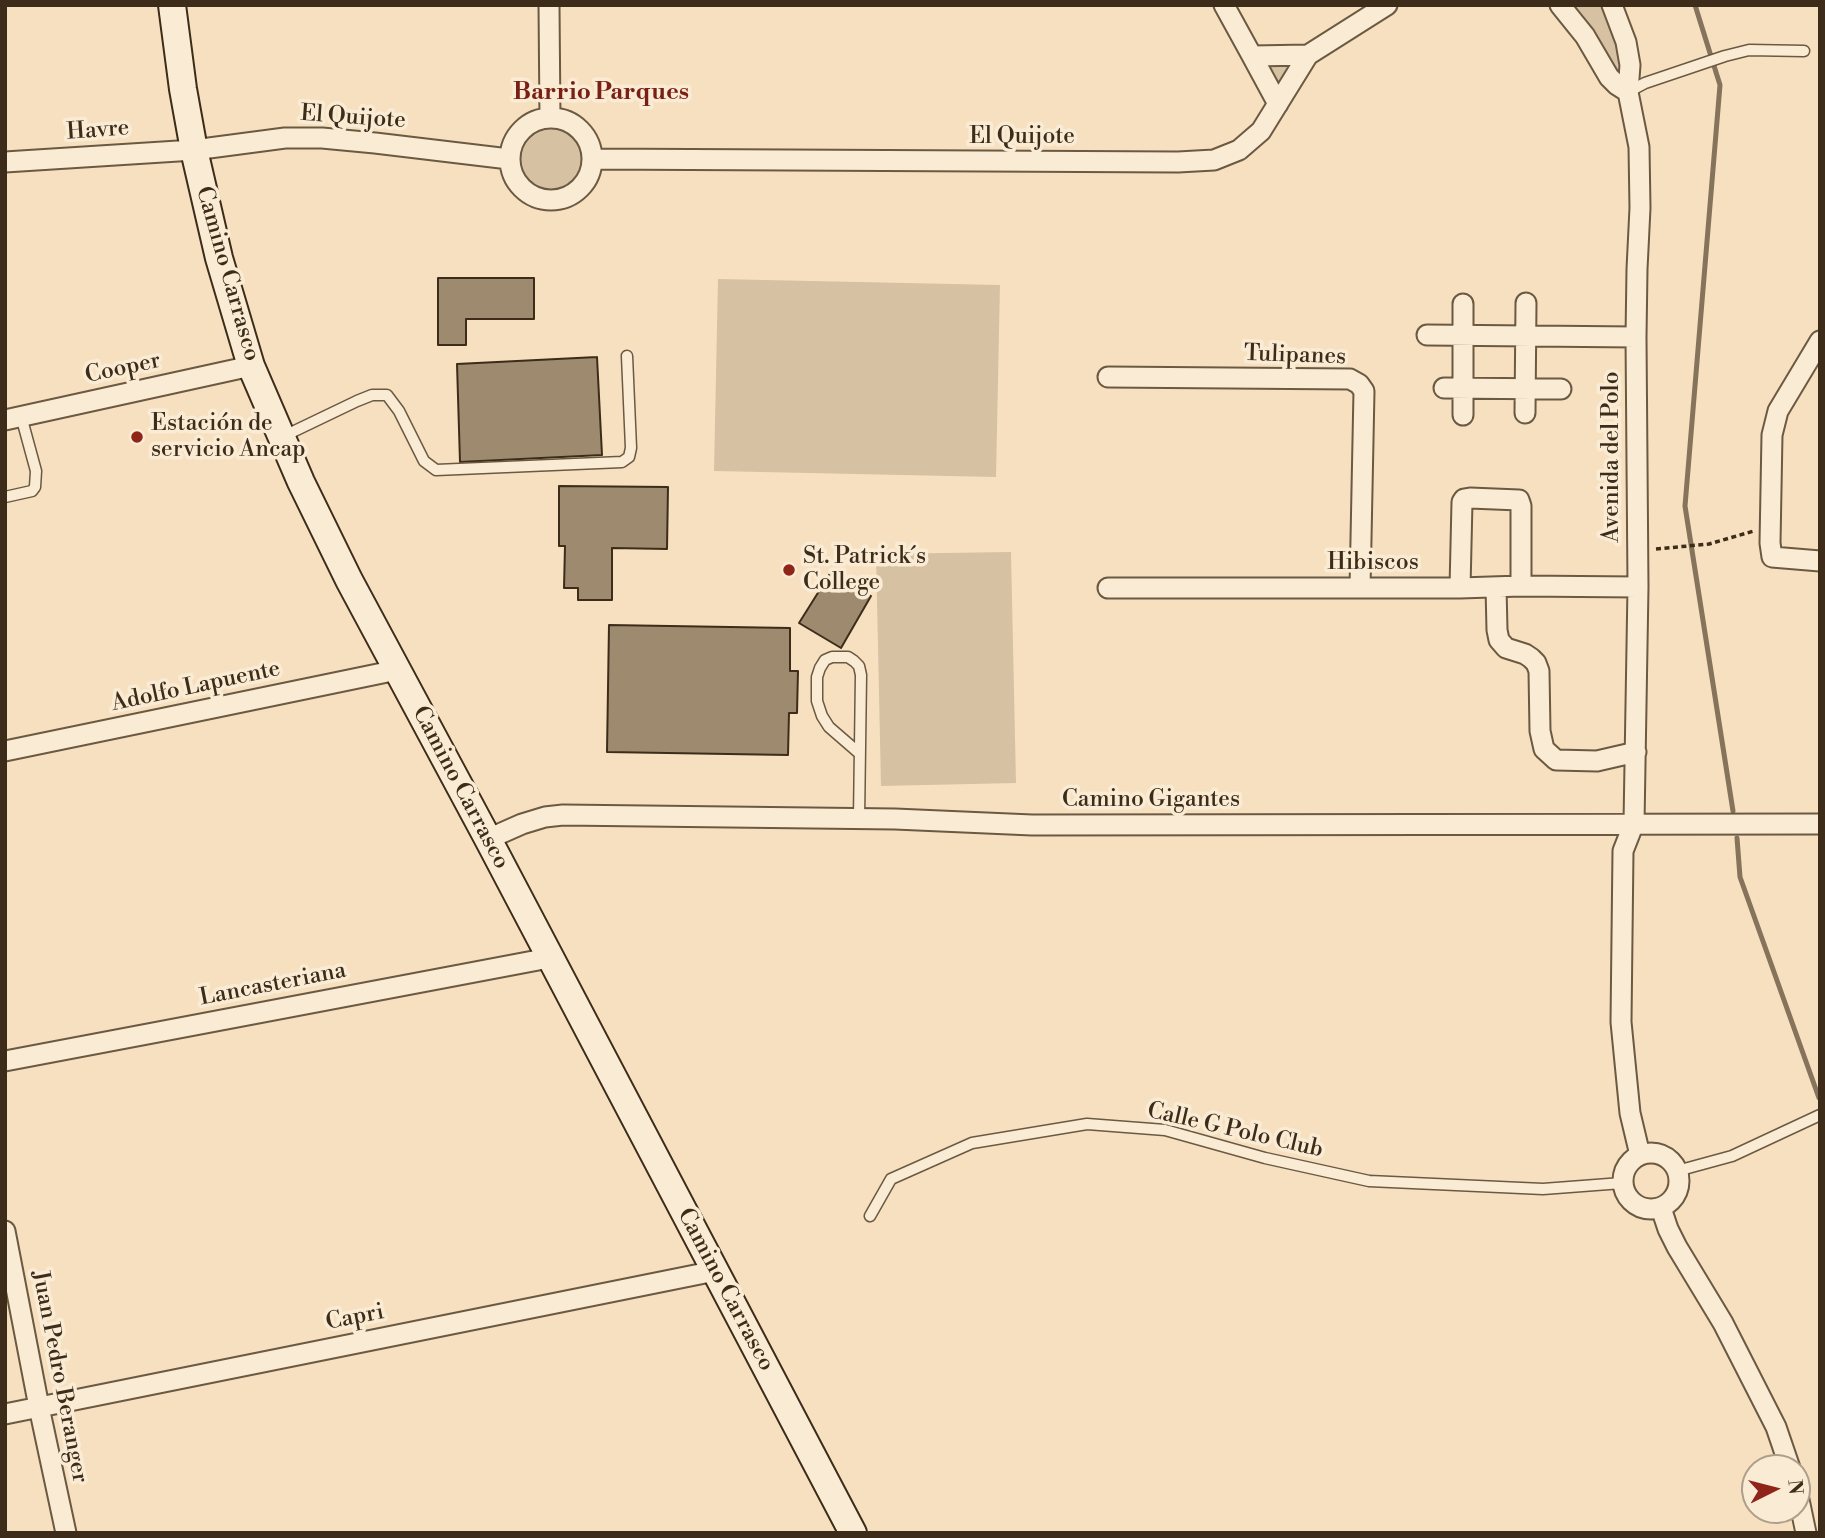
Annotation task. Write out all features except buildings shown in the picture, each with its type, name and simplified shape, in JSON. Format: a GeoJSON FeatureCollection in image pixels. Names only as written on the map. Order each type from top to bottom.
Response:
{"type":"FeatureCollection","features":[{"type":"Feature","properties":{"kind":"main road","name":"Camino Carrasco"},"geometry":{"type":"LineString","coordinates":[[172,5],[194,150],[219,258],[251,366],[282,437],[349,580],[853,1533]]}},
{"type":"Feature","properties":{"kind":"street"},"geometry":{"type":"LineString","coordinates":[[549,5],[550,118]]}},
{"type":"Feature","properties":{"kind":"street"},"geometry":{"type":"LineString","coordinates":[[1224,5],[1278,104]]}},
{"type":"Feature","properties":{"kind":"street"},"geometry":{"type":"LineString","coordinates":[[1560,5],[1585,36],[1609,77],[1628,92]]}},
{"type":"Feature","properties":{"kind":"street","name":"Avenida del Polo"},"geometry":{"type":"LineString","coordinates":[[1612,5],[1626,42],[1630,65],[1628,92],[1639,147],[1636,752],[1634,823],[1623,851],[1621,1023],[1629,1113],[1640,1155]]}},
{"type":"Feature","properties":{"kind":"street","name":"El Quijote"},"geometry":{"type":"LineString","coordinates":[[592,159],[1214,160],[1239,150],[1261,131],[1308,55],[1379,8]]}},
{"type":"Feature","properties":{"kind":"street"},"geometry":{"type":"LineString","coordinates":[[1252,56],[1308,55]]}},
{"type":"Feature","properties":{"kind":"street"},"geometry":{"type":"LineString","coordinates":[[550,118],[561,119],[574,125],[585,136],[592,159],[586,181],[577,191],[565,198],[551,201],[524,191],[515,181],[509,159],[518,133],[528,124],[550,118]]}},
{"type":"Feature","properties":{"kind":"street","name":"El Quijote"},"geometry":{"type":"LineString","coordinates":[[194,150],[285,138],[322,138],[509,159]]}},
{"type":"Feature","properties":{"kind":"street","name":"Havre"},"geometry":{"type":"LineString","coordinates":[[5,162],[194,150]]}},
{"type":"Feature","properties":{"kind":"street"},"geometry":{"type":"LineString","coordinates":[[1525,414],[1526,303]]}},
{"type":"Feature","properties":{"kind":"street"},"geometry":{"type":"LineString","coordinates":[[1463,304],[1463,336],[1453,388],[1463,415]]}},
{"type":"Feature","properties":{"kind":"street"},"geometry":{"type":"LineString","coordinates":[[1427,335],[1636,337]]}},
{"type":"Feature","properties":{"kind":"street"},"geometry":{"type":"LineString","coordinates":[[1820,341],[1779,411],[1772,435],[1771,526],[1772,557],[1820,561]]}},
{"type":"Feature","properties":{"kind":"street","name":"Cooper"},"geometry":{"type":"LineString","coordinates":[[13,418],[251,366]]}},
{"type":"Feature","properties":{"kind":"street","name":"Tulipanes"},"geometry":{"type":"LineString","coordinates":[[1108,377],[1350,379],[1359,384],[1364,391],[1360,588]]}},
{"type":"Feature","properties":{"kind":"street"},"geometry":{"type":"LineString","coordinates":[[1453,388],[1561,389]]}},
{"type":"Feature","properties":{"kind":"street"},"geometry":{"type":"LineString","coordinates":[[1460,588],[1462,502],[1469,498],[1519,500],[1521,586]]}},
{"type":"Feature","properties":{"kind":"street"},"geometry":{"type":"LineString","coordinates":[[1496,587],[1499,640],[1506,648],[1531,658],[1539,671],[1540,731],[1544,749],[1556,760],[1597,761],[1636,752]]}},
{"type":"Feature","properties":{"kind":"street","name":"Hibiscos"},"geometry":{"type":"LineString","coordinates":[[1108,588],[1637,587]]}},
{"type":"Feature","properties":{"kind":"street","name":"Adolfo Lapuente"},"geometry":{"type":"LineString","coordinates":[[5,751],[397,670]]}},
{"type":"Feature","properties":{"kind":"street","name":"Camino Gigantes"},"geometry":{"type":"LineString","coordinates":[[488,839],[522,824],[563,815],[859,819],[1031,825],[1820,824]]}},
{"type":"Feature","properties":{"kind":"street","name":"Lancasteriana"},"geometry":{"type":"LineString","coordinates":[[5,1060],[550,958]]}},
{"type":"Feature","properties":{"kind":"street"},"geometry":{"type":"LineString","coordinates":[[1649,1153],[1666,1157],[1677,1171],[1678,1188],[1675,1196],[1661,1208],[1643,1209],[1635,1205],[1624,1192],[1623,1174],[1633,1159],[1640,1155],[1649,1153]]}},
{"type":"Feature","properties":{"kind":"street"},"geometry":{"type":"LineString","coordinates":[[1661,1208],[1677,1247],[1723,1324],[1776,1427],[1785,1454]]}},
{"type":"Feature","properties":{"kind":"street","name":"Juan Pedro Beranger"},"geometry":{"type":"LineString","coordinates":[[5,1231],[66,1533]]}},
{"type":"Feature","properties":{"kind":"street","name":"Capri"},"geometry":{"type":"LineString","coordinates":[[5,1413],[715,1270]]}},
{"type":"Feature","properties":{"kind":"lane"},"geometry":{"type":"LineString","coordinates":[[1628,92],[1645,83],[1749,50],[1804,51]]}},
{"type":"Feature","properties":{"kind":"lane"},"geometry":{"type":"LineString","coordinates":[[282,437],[372,395],[387,395],[399,411],[424,461],[436,470],[622,462],[629,457],[631,448],[627,356]]}},
{"type":"Feature","properties":{"kind":"lane"},"geometry":{"type":"LineString","coordinates":[[5,497],[32,491],[35,487],[36,471],[13,418]]}},
{"type":"Feature","properties":{"kind":"lane"},"geometry":{"type":"LineString","coordinates":[[859,753],[829,727],[817,701],[817,677],[820,668],[825,660],[832,657],[848,657],[859,666],[861,675],[859,819]]}},
{"type":"Feature","properties":{"kind":"lane"},"geometry":{"type":"LineString","coordinates":[[1677,1171],[1732,1156],[1820,1115]]}},
{"type":"Feature","properties":{"kind":"lane","name":"Calle G Polo Club"},"geometry":{"type":"LineString","coordinates":[[870,1216],[891,1179],[972,1143],[1087,1124],[1165,1130],[1265,1158],[1369,1181],[1543,1189],[1622,1183]]}},
{"type":"Feature","properties":{"kind":"path"},"geometry":{"type":"LineString","coordinates":[[1636,551],[1709,544],[1771,526]]}},
{"type":"Feature","properties":{"kind":"shaded area"},"geometry":{"type":"Polygon","coordinates":[[[1570,5],[1602,5],[1612,27],[1624,72],[1618,75],[1570,5]]]}},
{"type":"Feature","properties":{"kind":"shaded area"},"geometry":{"type":"Polygon","coordinates":[[[1268,65],[1291,66],[1279,88],[1268,65]]]}},
{"type":"Feature","properties":{"kind":"shaded area"},"geometry":{"type":"Polygon","coordinates":[[[553,129],[565,131],[576,138],[583,149],[583,173],[576,184],[565,191],[553,193],[541,191],[530,184],[523,173],[521,161],[523,149],[530,138],[541,131],[553,129]]]}},
{"type":"Feature","properties":{"kind":"shaded area"},"geometry":{"type":"Polygon","coordinates":[[[718,279],[1000,285],[996,477],[714,471],[718,279]]]}},
{"type":"Feature","properties":{"kind":"shaded area"},"geometry":{"type":"Polygon","coordinates":[[[1011,552],[1016,783],[881,786],[876,554],[1011,552]]]}},
{"type":"Feature","properties":{"kind":"waterway"},"geometry":{"type":"LineString","coordinates":[[1695,5],[1720,85],[1685,506],[1733,811]]}},
{"type":"Feature","properties":{"kind":"waterway"},"geometry":{"type":"LineString","coordinates":[[1737,838],[1740,877],[1819,1098]]}},
{"type":"Feature","properties":{"kind":"place","name":"Estación de servicio Ancap"},"geometry":{"type":"Point","coordinates":[137,437]}},
{"type":"Feature","properties":{"kind":"place","name":"St. Patrick´s College"},"geometry":{"type":"Point","coordinates":[789,570]}},
{"type":"Feature","properties":{"kind":"district","name":"Barrio Parques"},"geometry":{"type":"Point","coordinates":[601,93]}}]}
